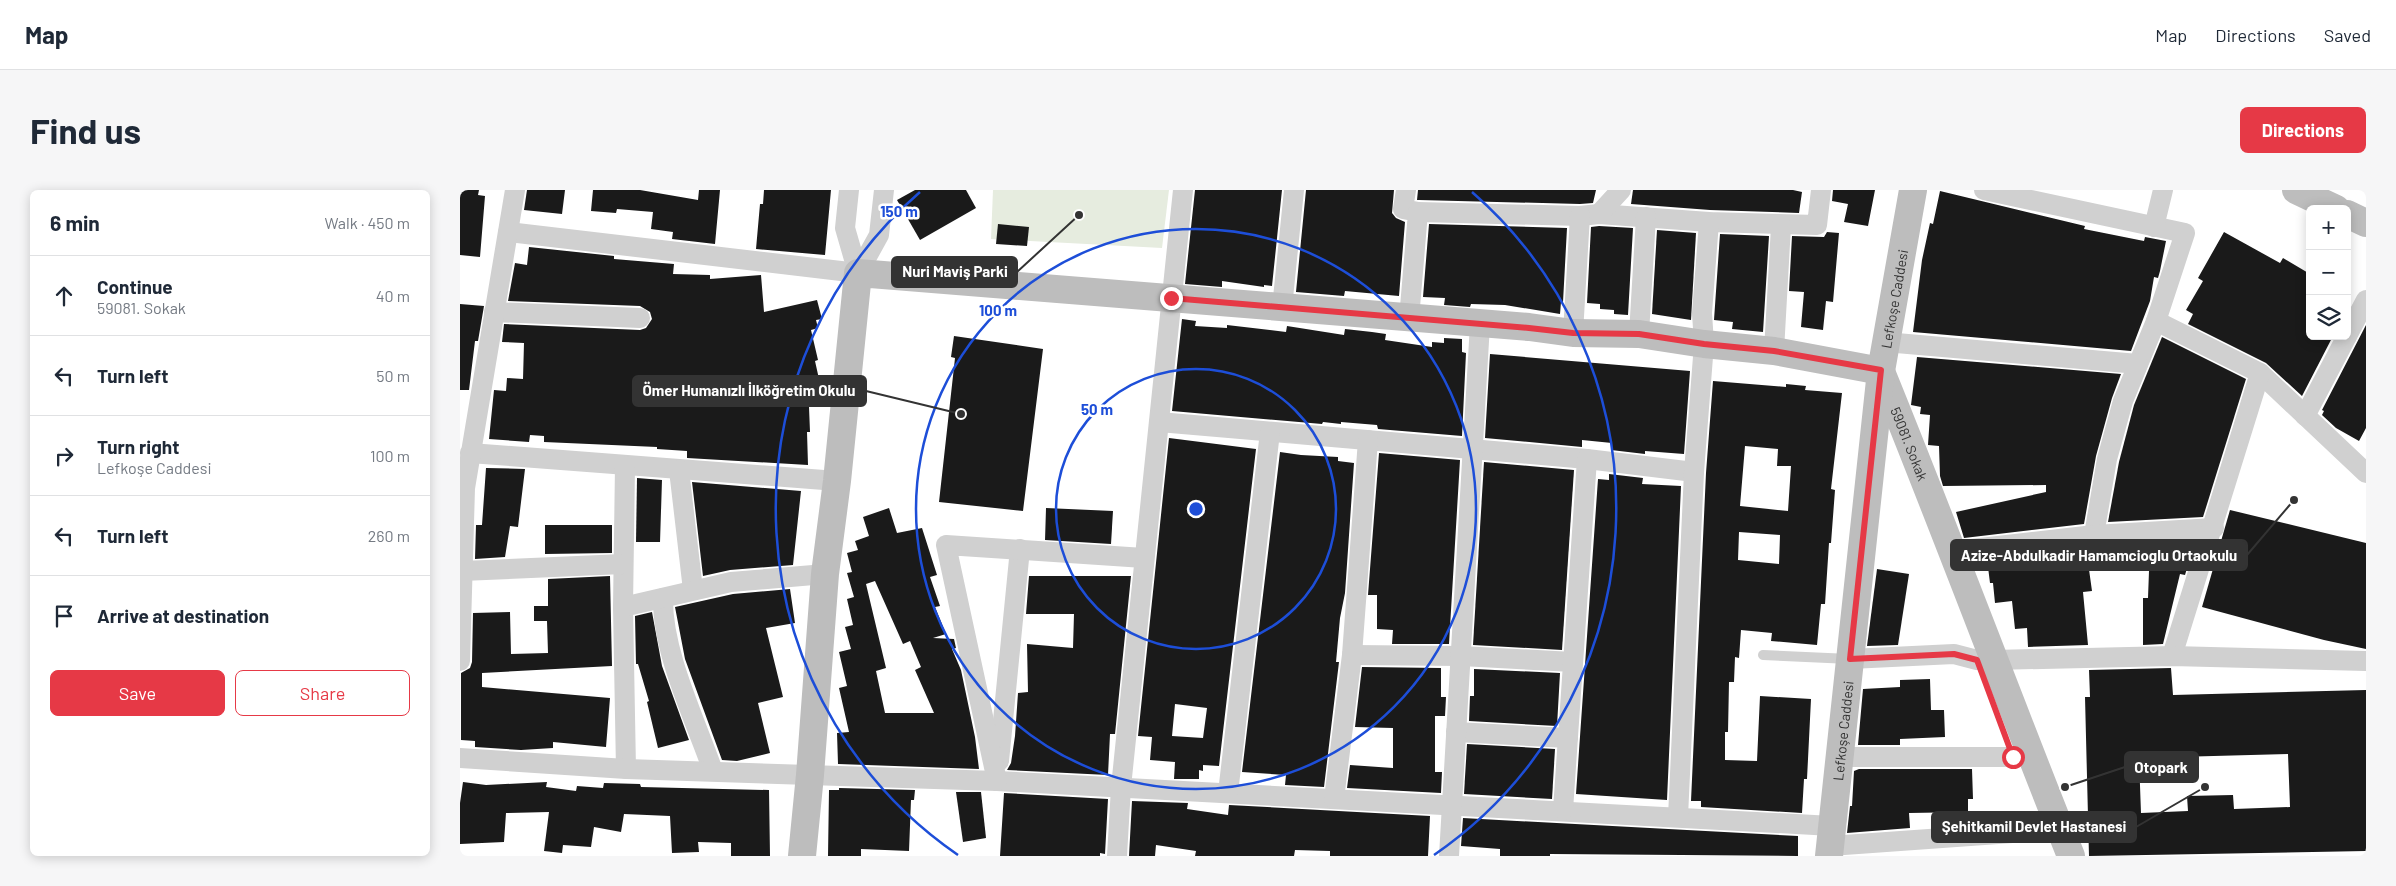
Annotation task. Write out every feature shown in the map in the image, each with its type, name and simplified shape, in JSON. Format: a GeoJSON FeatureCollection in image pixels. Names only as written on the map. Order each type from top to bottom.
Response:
{"type":"FeatureCollection","features":[{"type":"Feature","properties":{"kind":"street"},"geometry":{"type":"LineString","coordinates":[[460,661],[464,488],[515,190]]}},
{"type":"Feature","properties":{"kind":"street"},"geometry":{"type":"LineString","coordinates":[[802,856],[825,574],[837,481],[858,273],[845,228],[849,190]]}},
{"type":"Feature","properties":{"kind":"street"},"geometry":{"type":"LineString","coordinates":[[858,273],[879,235],[884,190]]}},
{"type":"Feature","properties":{"kind":"street"},"geometry":{"type":"LineString","coordinates":[[1116,856],[1144,558],[1160,422],[1183,190]]}},
{"type":"Feature","properties":{"kind":"street"},"geometry":{"type":"LineString","coordinates":[[1282,308],[1294,190]]}},
{"type":"Feature","properties":{"kind":"street"},"geometry":{"type":"LineString","coordinates":[[1406,190],[1403,209],[1418,212],[1580,216],[1599,214],[1781,226],[1817,226],[1821,190]]}},
{"type":"Feature","properties":{"kind":"street"},"geometry":{"type":"LineString","coordinates":[[1599,214],[1621,190]]}},
{"type":"Feature","properties":{"kind":"street","name":"Lefkoşe Caddesi"},"geometry":{"type":"LineString","coordinates":[[1830,843],[1881,370],[1913,190]]}},
{"type":"Feature","properties":{"kind":"street"},"geometry":{"type":"LineString","coordinates":[[1984,190],[2184,233],[2156,321],[2123,400],[2107,459],[2094,535]]}},
{"type":"Feature","properties":{"kind":"street"},"geometry":{"type":"LineString","coordinates":[[2154,228],[2163,190]]}},
{"type":"Feature","properties":{"kind":"street"},"geometry":{"type":"LineString","coordinates":[[2296,190],[2328,205]]}},
{"type":"Feature","properties":{"kind":"street"},"geometry":{"type":"LineString","coordinates":[[1409,319],[1418,212]]}},
{"type":"Feature","properties":{"kind":"street"},"geometry":{"type":"LineString","coordinates":[[1573,333],[1580,216]]}},
{"type":"Feature","properties":{"kind":"street"},"geometry":{"type":"LineString","coordinates":[[2351,216],[2366,223]]}},
{"type":"Feature","properties":{"kind":"street"},"geometry":{"type":"LineString","coordinates":[[1639,334],[1646,217]]}},
{"type":"Feature","properties":{"kind":"street"},"geometry":{"type":"LineString","coordinates":[[1678,817],[1694,472],[1704,344],[1702,313],[1709,222]]}},
{"type":"Feature","properties":{"kind":"street"},"geometry":{"type":"LineString","coordinates":[[1774,351],[1781,226]]}},
{"type":"Feature","properties":{"kind":"street"},"geometry":{"type":"LineString","coordinates":[[508,232],[858,273],[1573,333],[1639,334],[1704,344],[1774,351],[1881,370]]}},
{"type":"Feature","properties":{"kind":"street"},"geometry":{"type":"LineString","coordinates":[[2351,328],[2366,300]]}},
{"type":"Feature","properties":{"kind":"street"},"geometry":{"type":"LineString","coordinates":[[494,312],[640,318]]}},
{"type":"Feature","properties":{"kind":"street"},"geometry":{"type":"LineString","coordinates":[[2156,321],[2260,373],[2366,473]]}},
{"type":"Feature","properties":{"kind":"street"},"geometry":{"type":"LineString","coordinates":[[1448,856],[1480,324]]}},
{"type":"Feature","properties":{"kind":"street"},"geometry":{"type":"LineString","coordinates":[[2305,416],[2345,340]]}},
{"type":"Feature","properties":{"kind":"street"},"geometry":{"type":"LineString","coordinates":[[1885,342],[2138,364]]}},
{"type":"Feature","properties":{"kind":"street","name":"59081. Sokak"},"geometry":{"type":"LineString","coordinates":[[1881,370],[1954,551],[2013,757],[2050,856]]}},
{"type":"Feature","properties":{"kind":"street","name":"59081. Sokak"},"geometry":{"type":"LineString","coordinates":[[1881,370],[1898,458],[2070,856]]}},
{"type":"Feature","properties":{"kind":"street"},"geometry":{"type":"LineString","coordinates":[[2172,656],[2214,528],[2260,373]]}},
{"type":"Feature","properties":{"kind":"street"},"geometry":{"type":"LineString","coordinates":[[1160,422],[1472,449],[1694,472]]}},
{"type":"Feature","properties":{"kind":"street"},"geometry":{"type":"LineString","coordinates":[[1228,793],[1270,432]]}},
{"type":"Feature","properties":{"kind":"street"},"geometry":{"type":"LineString","coordinates":[[1334,799],[1352,655],[1368,440]]}},
{"type":"Feature","properties":{"kind":"street"},"geometry":{"type":"LineString","coordinates":[[470,453],[837,481]]}},
{"type":"Feature","properties":{"kind":"street"},"geometry":{"type":"LineString","coordinates":[[1563,810],[1587,460]]}},
{"type":"Feature","properties":{"kind":"street"},"geometry":{"type":"LineString","coordinates":[[624,466],[623,607],[626,769]]}},
{"type":"Feature","properties":{"kind":"street"},"geometry":{"type":"LineString","coordinates":[[679,470],[693,590]]}},
{"type":"Feature","properties":{"kind":"street"},"geometry":{"type":"LineString","coordinates":[[1954,551],[2094,535],[2214,528]]}},
{"type":"Feature","properties":{"kind":"street"},"geometry":{"type":"LineString","coordinates":[[997,781],[946,545],[1144,558]]}},
{"type":"Feature","properties":{"kind":"street"},"geometry":{"type":"LineString","coordinates":[[997,781],[1020,550]]}},
{"type":"Feature","properties":{"kind":"street"},"geometry":{"type":"LineString","coordinates":[[462,571],[623,564]]}},
{"type":"Feature","properties":{"kind":"street"},"geometry":{"type":"LineString","coordinates":[[623,607],[731,582],[825,574]]}},
{"type":"Feature","properties":{"kind":"street"},"geometry":{"type":"LineString","coordinates":[[664,598],[663,619],[668,644],[713,770]]}},
{"type":"Feature","properties":{"kind":"street"},"geometry":{"type":"LineString","coordinates":[[1850,659],[1954,654],[1985,660],[2172,656],[2366,662]]}},
{"type":"Feature","properties":{"kind":"street"},"geometry":{"type":"LineString","coordinates":[[1352,655],[1461,656],[1573,662]]}},
{"type":"Feature","properties":{"kind":"street"},"geometry":{"type":"LineString","coordinates":[[1456,732],[1568,738]]}},
{"type":"Feature","properties":{"kind":"street"},"geometry":{"type":"LineString","coordinates":[[1839,756],[2013,757]]}},
{"type":"Feature","properties":{"kind":"street"},"geometry":{"type":"LineString","coordinates":[[460,758],[626,769],[713,770],[1121,787],[1678,817],[1830,843],[2040,831]]}},
{"type":"Feature","properties":{"kind":"lane"},"geometry":{"type":"LineString","coordinates":[[1763,655],[1850,659]]}},
{"type":"Feature","properties":{"kind":"shaded area"},"geometry":{"type":"Polygon","coordinates":[[[993,190],[1169,190],[1162,248],[991,239],[993,190]]]}},
{"type":"Feature","properties":{"kind":"building"},"geometry":{"type":"Polygon","coordinates":[[[460,190],[479,190],[478,195],[485,196],[480,257],[460,255],[460,190]]]}},
{"type":"Feature","properties":{"kind":"building"},"geometry":{"type":"Polygon","coordinates":[[[527,190],[565,190],[562,214],[524,210],[527,190]]]}},
{"type":"Feature","properties":{"kind":"building"},"geometry":{"type":"Polygon","coordinates":[[[593,190],[640,190],[698,200],[699,190],[720,190],[715,244],[672,239],[673,232],[651,229],[653,212],[617,209],[616,213],[591,211],[593,190]]]}},
{"type":"Feature","properties":{"kind":"building"},"geometry":{"type":"Polygon","coordinates":[[[764,190],[831,190],[825,255],[756,249],[760,204],[763,204],[764,190]]]}},
{"type":"Feature","properties":{"kind":"building"},"geometry":{"type":"Polygon","coordinates":[[[915,190],[966,190],[976,208],[920,240],[897,200],[915,190]]]}},
{"type":"Feature","properties":{"kind":"building"},"geometry":{"type":"Polygon","coordinates":[[[1195,190],[1282,190],[1272,286],[1264,285],[1264,287],[1222,281],[1222,287],[1185,284],[1195,190]]]}},
{"type":"Feature","properties":{"kind":"building"},"geometry":{"type":"Polygon","coordinates":[[[1306,190],[1394,190],[1392,213],[1396,218],[1405,222],[1399,296],[1345,291],[1344,296],[1296,292],[1306,190]]]}},
{"type":"Feature","properties":{"kind":"building"},"geometry":{"type":"Polygon","coordinates":[[[1418,190],[1596,190],[1593,203],[1580,204],[1417,200],[1418,190]]]}},
{"type":"Feature","properties":{"kind":"building"},"geometry":{"type":"Polygon","coordinates":[[[1633,190],[1793,190],[1802,192],[1799,213],[1710,210],[1631,204],[1633,190]]]}},
{"type":"Feature","properties":{"kind":"building"},"geometry":{"type":"Polygon","coordinates":[[[1833,190],[1875,190],[1868,226],[1844,222],[1848,204],[1832,201],[1833,190]]]}},
{"type":"Feature","properties":{"kind":"building"},"geometry":{"type":"Polygon","coordinates":[[[1940,191],[2085,226],[2084,229],[2144,241],[2145,237],[2166,241],[2158,278],[2154,277],[2150,301],[2131,351],[1913,332],[1922,260],[1930,223],[1933,224],[1940,191]]]}},
{"type":"Feature","properties":{"kind":"building"},"geometry":{"type":"Polygon","coordinates":[[[998,224],[1029,227],[1027,246],[996,244],[998,224]]]}},
{"type":"Feature","properties":{"kind":"building"},"geometry":{"type":"Polygon","coordinates":[[[1429,224],[1567,228],[1563,302],[1561,302],[1560,314],[1505,305],[1471,304],[1470,307],[1444,305],[1445,298],[1423,297],[1429,224]]]}},
{"type":"Feature","properties":{"kind":"building"},"geometry":{"type":"Polygon","coordinates":[[[1591,227],[1633,228],[1628,315],[1614,314],[1614,310],[1600,309],[1600,304],[1587,303],[1591,227]]]}},
{"type":"Feature","properties":{"kind":"building"},"geometry":{"type":"Polygon","coordinates":[[[1657,230],[1696,233],[1691,320],[1652,314],[1657,230]]]}},
{"type":"Feature","properties":{"kind":"building"},"geometry":{"type":"Polygon","coordinates":[[[1827,232],[1839,233],[1833,302],[1826,301],[1823,330],[1801,327],[1804,292],[1789,291],[1792,236],[1824,237],[1827,232]]]}},
{"type":"Feature","properties":{"kind":"building"},"geometry":{"type":"Polygon","coordinates":[[[2224,232],[2280,263],[2283,258],[2306,272],[2306,340],[2331,340],[2302,396],[2266,363],[2188,324],[2193,314],[2186,310],[2203,281],[2198,278],[2224,232]]]}},
{"type":"Feature","properties":{"kind":"building"},"geometry":{"type":"Polygon","coordinates":[[[1720,234],[1769,236],[1763,332],[1732,329],[1733,322],[1714,320],[1720,234]]]}},
{"type":"Feature","properties":{"kind":"building"},"geometry":{"type":"Polygon","coordinates":[[[529,247],[614,256],[614,259],[674,264],[673,274],[710,275],[710,279],[761,275],[764,312],[817,300],[822,319],[816,320],[818,328],[811,330],[818,360],[815,361],[819,379],[808,382],[810,432],[807,432],[808,465],[687,458],[687,451],[657,449],[657,447],[544,442],[544,436],[530,435],[529,442],[489,439],[494,390],[506,391],[507,378],[523,379],[524,343],[502,342],[504,324],[640,330],[646,328],[652,319],[650,312],[640,306],[508,301],[515,263],[527,265],[529,247]]]}},
{"type":"Feature","properties":{"kind":"building"},"geometry":{"type":"Polygon","coordinates":[[[460,304],[484,306],[478,341],[475,341],[469,390],[460,390],[460,304]]]}},
{"type":"Feature","properties":{"kind":"building"},"geometry":{"type":"Polygon","coordinates":[[[1182,319],[1196,321],[1195,326],[1227,328],[1227,325],[1286,332],[1287,326],[1344,335],[1345,329],[1372,332],[1386,334],[1385,340],[1432,347],[1432,342],[1444,343],[1444,338],[1462,339],[1462,352],[1466,353],[1462,436],[1378,429],[1377,425],[1341,422],[1341,424],[1323,422],[1322,424],[1172,411],[1182,319]]]}},
{"type":"Feature","properties":{"kind":"building"},"geometry":{"type":"Polygon","coordinates":[[[2366,325],[2366,428],[2359,441],[2336,428],[2322,415],[2324,411],[2322,410],[2366,325]]]}},
{"type":"Feature","properties":{"kind":"building"},"geometry":{"type":"Polygon","coordinates":[[[954,336],[1043,349],[1023,511],[939,502],[955,358],[951,357],[954,336]]]}},
{"type":"Feature","properties":{"kind":"building"},"geometry":{"type":"Polygon","coordinates":[[[2162,337],[2246,379],[2203,517],[2108,522],[2119,462],[2134,405],[2162,337]]]}},
{"type":"Feature","properties":{"kind":"building"},"geometry":{"type":"Polygon","coordinates":[[[1490,354],[1690,371],[1684,454],[1645,451],[1645,454],[1611,450],[1612,443],[1582,440],[1582,447],[1485,438],[1490,354]]]}},
{"type":"Feature","properties":{"kind":"building"},"geometry":{"type":"Polygon","coordinates":[[[1917,357],[2121,374],[2112,398],[2096,456],[2084,524],[1964,538],[1956,512],[2046,492],[2046,485],[1943,486],[1940,476],[1939,446],[1928,445],[1930,415],[1920,414],[1921,407],[1911,405],[1917,357]]]}},
{"type":"Feature","properties":{"kind":"building"},"geometry":{"type":"Polygon","coordinates":[[[1713,381],[1786,387],[1786,384],[1806,386],[1805,390],[1842,393],[1831,489],[1835,490],[1825,604],[1821,604],[1817,645],[1771,641],[1772,633],[1741,630],[1739,658],[1735,657],[1734,682],[1729,682],[1728,732],[1725,732],[1725,760],[1757,761],[1760,696],[1811,699],[1807,779],[1804,779],[1802,813],[1701,807],[1701,801],[1691,801],[1706,473],[1713,381]],[[1745,446],[1740,506],[1788,511],[1791,466],[1777,466],[1778,449],[1745,446]],[[1739,532],[1738,560],[1779,564],[1780,535],[1739,532]]]}},
{"type":"Feature","properties":{"kind":"building"},"geometry":{"type":"Polygon","coordinates":[[[1169,438],[1256,449],[1219,766],[1203,765],[1203,771],[1199,770],[1199,779],[1174,779],[1175,762],[1150,760],[1152,737],[1138,736],[1169,438]],[[1175,704],[1172,736],[1203,738],[1207,708],[1175,704]]]}},
{"type":"Feature","properties":{"kind":"building"},"geometry":{"type":"Polygon","coordinates":[[[1280,452],[1338,457],[1338,461],[1354,463],[1345,593],[1340,618],[1336,662],[1339,662],[1324,787],[1285,785],[1286,775],[1242,772],[1280,452]]]}},
{"type":"Feature","properties":{"kind":"building"},"geometry":{"type":"Polygon","coordinates":[[[1379,453],[1460,460],[1449,644],[1392,644],[1393,630],[1377,629],[1377,595],[1368,595],[1379,453]]]}},
{"type":"Feature","properties":{"kind":"building"},"geometry":{"type":"Polygon","coordinates":[[[1484,462],[1574,470],[1562,650],[1473,645],[1484,462]]]}},
{"type":"Feature","properties":{"kind":"building"},"geometry":{"type":"Polygon","coordinates":[[[486,468],[525,469],[518,527],[510,526],[505,557],[475,559],[476,525],[482,525],[486,468]]]}},
{"type":"Feature","properties":{"kind":"building"},"geometry":{"type":"Polygon","coordinates":[[[1609,474],[1643,478],[1642,484],[1681,486],[1667,800],[1576,794],[1598,479],[1609,480],[1609,474]]]}},
{"type":"Feature","properties":{"kind":"building"},"geometry":{"type":"Polygon","coordinates":[[[637,478],[662,480],[660,542],[636,542],[637,478]]]}},
{"type":"Feature","properties":{"kind":"building"},"geometry":{"type":"Polygon","coordinates":[[[692,482],[801,491],[793,565],[730,570],[703,576],[692,482]]]}},
{"type":"Feature","properties":{"kind":"building"},"geometry":{"type":"Polygon","coordinates":[[[889,508],[897,533],[922,528],[937,575],[930,577],[940,606],[935,607],[946,634],[933,638],[954,639],[956,648],[952,649],[961,670],[975,737],[979,769],[838,764],[837,733],[849,732],[839,688],[847,686],[839,652],[851,649],[845,627],[853,625],[847,599],[854,597],[847,573],[852,572],[847,553],[858,550],[855,541],[869,536],[863,517],[889,508]],[[875,581],[866,584],[886,668],[876,671],[885,713],[934,713],[915,670],[921,667],[910,641],[903,644],[875,581]]]}},
{"type":"Feature","properties":{"kind":"building"},"geometry":{"type":"Polygon","coordinates":[[[1046,508],[1113,511],[1111,544],[1045,540],[1046,508]]]}},
{"type":"Feature","properties":{"kind":"building"},"geometry":{"type":"Polygon","coordinates":[[[2230,510],[2366,543],[2366,649],[2324,640],[2202,607],[2230,510]]]}},
{"type":"Feature","properties":{"kind":"building"},"geometry":{"type":"Polygon","coordinates":[[[545,525],[612,525],[612,553],[545,554],[545,525]]]}},
{"type":"Feature","properties":{"kind":"building"},"geometry":{"type":"Polygon","coordinates":[[[2195,541],[2185,575],[2180,574],[2163,644],[2143,645],[2143,598],[2148,598],[2150,544],[2195,541]]]}},
{"type":"Feature","properties":{"kind":"building"},"geometry":{"type":"Polygon","coordinates":[[[2086,548],[2092,591],[2083,592],[2088,645],[2028,647],[2027,628],[2015,629],[2012,601],[1995,603],[1993,583],[1990,583],[1987,559],[2086,548]]]}},
{"type":"Feature","properties":{"kind":"building"},"geometry":{"type":"Polygon","coordinates":[[[1877,569],[1909,574],[1898,645],[1867,646],[1877,569]]]}},
{"type":"Feature","properties":{"kind":"building"},"geometry":{"type":"Polygon","coordinates":[[[610,576],[612,666],[482,673],[482,687],[610,698],[606,747],[553,742],[553,748],[521,750],[475,747],[475,741],[461,740],[461,673],[470,668],[472,662],[473,613],[510,612],[511,654],[548,653],[547,621],[534,621],[534,606],[548,606],[548,579],[610,576]]]}},
{"type":"Feature","properties":{"kind":"building"},"geometry":{"type":"Polygon","coordinates":[[[1029,576],[1131,576],[1115,734],[1110,734],[1108,775],[1007,770],[1011,763],[1015,736],[1018,693],[1028,692],[1027,644],[1073,648],[1074,614],[1026,614],[1029,576]]]}},
{"type":"Feature","properties":{"kind":"building"},"geometry":{"type":"Polygon","coordinates":[[[790,589],[795,623],[766,628],[783,697],[758,703],[770,753],[737,761],[722,760],[685,659],[675,607],[733,594],[790,589]]]}},
{"type":"Feature","properties":{"kind":"building"},"geometry":{"type":"Polygon","coordinates":[[[652,612],[662,666],[689,740],[658,748],[647,702],[649,701],[638,664],[636,664],[635,616],[652,612]]]}},
{"type":"Feature","properties":{"kind":"building"},"geometry":{"type":"Polygon","coordinates":[[[1362,667],[1441,668],[1441,697],[1446,697],[1445,716],[1435,716],[1435,772],[1442,772],[1441,793],[1347,788],[1350,765],[1393,768],[1393,728],[1355,727],[1362,667]]]}},
{"type":"Feature","properties":{"kind":"building"},"geometry":{"type":"Polygon","coordinates":[[[2171,668],[2173,695],[2366,690],[2366,851],[2089,856],[2085,697],[2090,697],[2089,670],[2171,668]],[[2288,754],[2139,758],[2141,813],[2188,811],[2187,796],[2233,795],[2234,809],[2290,807],[2288,754]]]}},
{"type":"Feature","properties":{"kind":"building"},"geometry":{"type":"Polygon","coordinates":[[[1474,669],[1560,673],[1557,726],[1469,721],[1470,696],[1474,696],[1474,669]]]}},
{"type":"Feature","properties":{"kind":"building"},"geometry":{"type":"Polygon","coordinates":[[[1930,679],[1931,710],[1944,710],[1945,737],[1900,739],[1900,745],[1858,745],[1863,689],[1900,687],[1900,680],[1930,679]]]}},
{"type":"Feature","properties":{"kind":"building"},"geometry":{"type":"Polygon","coordinates":[[[1467,744],[1555,749],[1552,799],[1464,794],[1467,744]]]}},
{"type":"Feature","properties":{"kind":"building"},"geometry":{"type":"Polygon","coordinates":[[[1859,769],[1972,769],[1973,799],[1968,799],[1968,812],[1909,813],[1910,828],[1847,833],[1850,806],[1852,806],[1854,771],[1859,769]]]}},
{"type":"Feature","properties":{"kind":"building"},"geometry":{"type":"Polygon","coordinates":[[[463,782],[486,785],[547,782],[546,787],[576,791],[577,786],[603,788],[604,783],[640,784],[641,787],[769,790],[770,856],[731,856],[731,843],[698,842],[699,852],[672,853],[670,816],[624,814],[621,832],[594,827],[591,847],[563,845],[562,853],[544,851],[549,812],[506,813],[504,842],[460,844],[460,803],[463,782]]]}},
{"type":"Feature","properties":{"kind":"building"},"geometry":{"type":"Polygon","coordinates":[[[839,788],[915,790],[914,800],[911,800],[909,851],[861,849],[861,856],[828,856],[829,790],[839,790],[839,788]]]}},
{"type":"Feature","properties":{"kind":"building"},"geometry":{"type":"Polygon","coordinates":[[[956,792],[981,792],[986,838],[963,842],[956,792]]]}},
{"type":"Feature","properties":{"kind":"building"},"geometry":{"type":"Polygon","coordinates":[[[1004,793],[1108,799],[1105,854],[1100,853],[1100,856],[1000,856],[1004,793]]]}},
{"type":"Feature","properties":{"kind":"building"},"geometry":{"type":"Polygon","coordinates":[[[1132,801],[1188,803],[1187,809],[1228,815],[1229,805],[1430,816],[1428,856],[1330,856],[1330,851],[1295,850],[1294,856],[1195,856],[1196,851],[1156,845],[1155,856],[1129,856],[1132,801]]]}},
{"type":"Feature","properties":{"kind":"building"},"geometry":{"type":"Polygon","coordinates":[[[1463,818],[1798,836],[1798,856],[1550,854],[1550,856],[1500,856],[1500,849],[1461,846],[1463,818]]]}},
{"type":"Feature","properties":{"kind":"place","name":"Nuri Maviş Parki"},"geometry":{"type":"Point","coordinates":[1079,215]}},
{"type":"Feature","properties":{"kind":"place","name":"Ömer Humanızlı İlköğretim Okulu"},"geometry":{"type":"Point","coordinates":[961,414]}},
{"type":"Feature","properties":{"kind":"place","name":"Azize-Abdulkadir Hamamcioglu Ortaokulu"},"geometry":{"type":"Point","coordinates":[2294,500]}},
{"type":"Feature","properties":{"kind":"place","name":"Otopark"},"geometry":{"type":"Point","coordinates":[2065,787]}},
{"type":"Feature","properties":{"kind":"place","name":"Şehitkamil Devlet Hastanesi"},"geometry":{"type":"Point","coordinates":[2205,787]}},
{"type":"Feature","properties":{"kind":"route"},"geometry":{"type":"LineString","coordinates":[[1171,298],[1573,333],[1639,334],[1704,344],[1774,351],[1881,370],[1850,659],[1954,654],[1977,660],[2013,757]]}}]}
